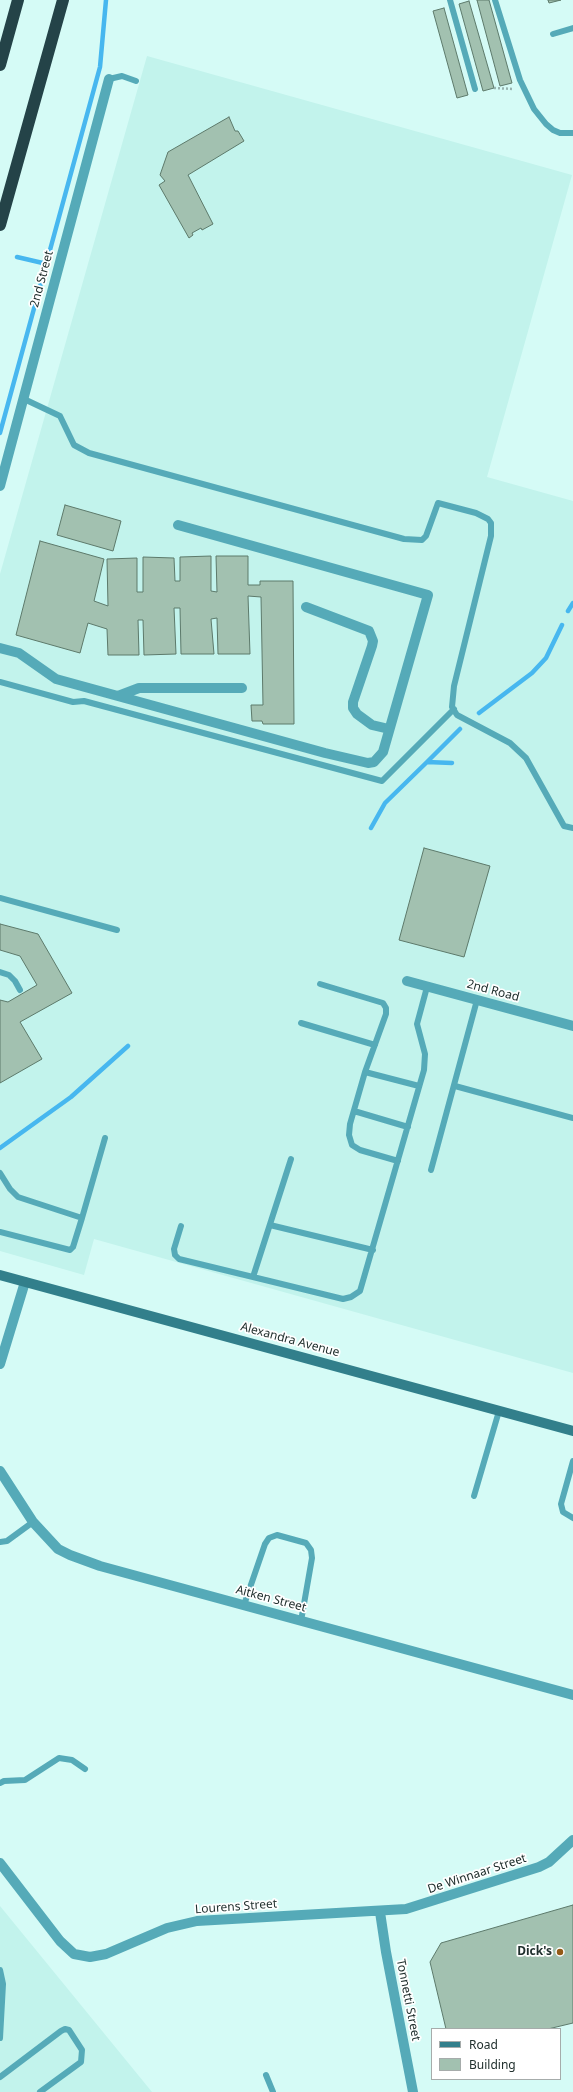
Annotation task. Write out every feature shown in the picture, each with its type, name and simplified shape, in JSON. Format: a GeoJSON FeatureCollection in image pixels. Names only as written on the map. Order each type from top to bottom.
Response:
{"type":"FeatureCollection","features":[{"type":"Feature","properties":{"kind":"highway"},"geometry":{"type":"LineString","coordinates":[[0,65],[18,0]]}},
{"type":"Feature","properties":{"kind":"highway"},"geometry":{"type":"LineString","coordinates":[[0,225],[63,0]]}},
{"type":"Feature","properties":{"kind":"main road","name":"Alexandra Avenue"},"geometry":{"type":"LineString","coordinates":[[0,1275],[573,1431]]}},
{"type":"Feature","properties":{"kind":"street","name":"2nd Street"},"geometry":{"type":"LineString","coordinates":[[0,486],[109,79]]}},
{"type":"Feature","properties":{"kind":"street"},"geometry":{"type":"LineString","coordinates":[[0,648],[19,653],[56,679],[325,753],[368,763],[374,762],[383,752],[428,595],[178,525]]}},
{"type":"Feature","properties":{"kind":"street"},"geometry":{"type":"LineString","coordinates":[[306,607],[369,631],[373,641],[372,646],[353,702],[353,708],[357,714],[372,725],[389,729]]}},
{"type":"Feature","properties":{"kind":"street"},"geometry":{"type":"LineString","coordinates":[[118,696],[139,688],[242,688]]}},
{"type":"Feature","properties":{"kind":"street","name":"2nd Road"},"geometry":{"type":"LineString","coordinates":[[406,981],[573,1026]]}},
{"type":"Feature","properties":{"kind":"street"},"geometry":{"type":"LineString","coordinates":[[0,1364],[25,1282]]}},
{"type":"Feature","properties":{"kind":"street","name":"Aitken Street"},"geometry":{"type":"LineString","coordinates":[[0,1471],[33,1522],[58,1549],[70,1555],[100,1566],[573,1695]]}},
{"type":"Feature","properties":{"kind":"street","name":"De Winnaar Street"},"geometry":{"type":"LineString","coordinates":[[380,1912],[406,1909],[427,1904],[539,1867],[549,1862],[573,1840]]}},
{"type":"Feature","properties":{"kind":"street","name":"Lourens Street"},"geometry":{"type":"LineString","coordinates":[[0,1863],[60,1941],[74,1954],[82,1956],[106,1954],[167,1928],[197,1921],[380,1912]]}},
{"type":"Feature","properties":{"kind":"street","name":"Tonnetti Street"},"geometry":{"type":"LineString","coordinates":[[380,1912],[386,1952],[413,2092]]}},
{"type":"Feature","properties":{"kind":"lane"},"geometry":{"type":"LineString","coordinates":[[450,0],[475,89]]}},
{"type":"Feature","properties":{"kind":"lane"},"geometry":{"type":"LineString","coordinates":[[495,0],[520,80],[534,109],[546,124],[560,133],[573,133]]}},
{"type":"Feature","properties":{"kind":"lane"},"geometry":{"type":"LineString","coordinates":[[553,34],[573,28]]}},
{"type":"Feature","properties":{"kind":"lane"},"geometry":{"type":"LineString","coordinates":[[109,79],[122,76],[136,81]]}},
{"type":"Feature","properties":{"kind":"lane"},"geometry":{"type":"LineString","coordinates":[[24,399],[60,416],[74,445],[89,453],[404,539],[422,540],[426,536],[438,503],[476,513],[488,519],[491,523],[491,536],[452,692],[452,702],[457,715],[510,743],[526,758],[564,826],[573,828]]}},
{"type":"Feature","properties":{"kind":"lane"},"geometry":{"type":"LineString","coordinates":[[0,682],[73,702],[84,700],[382,781],[454,709]]}},
{"type":"Feature","properties":{"kind":"lane"},"geometry":{"type":"LineString","coordinates":[[0,898],[117,930]]}},
{"type":"Feature","properties":{"kind":"lane"},"geometry":{"type":"LineString","coordinates":[[0,972],[12,978],[20,990]]}},
{"type":"Feature","properties":{"kind":"lane"},"geometry":{"type":"LineString","coordinates":[[320,984],[383,1003],[386,1014],[365,1072],[349,1130],[352,1145],[360,1150],[398,1161]]}},
{"type":"Feature","properties":{"kind":"lane"},"geometry":{"type":"LineString","coordinates":[[181,1226],[174,1249],[175,1256],[179,1259],[342,1299],[351,1297],[360,1291],[424,1070],[425,1054],[416,1024],[427,987]]}},
{"type":"Feature","properties":{"kind":"lane"},"geometry":{"type":"LineString","coordinates":[[431,1170],[455,1086],[476,1000]]}},
{"type":"Feature","properties":{"kind":"lane"},"geometry":{"type":"LineString","coordinates":[[301,1023],[375,1045]]}},
{"type":"Feature","properties":{"kind":"lane"},"geometry":{"type":"LineString","coordinates":[[365,1072],[419,1086]]}},
{"type":"Feature","properties":{"kind":"lane"},"geometry":{"type":"LineString","coordinates":[[455,1086],[573,1118]]}},
{"type":"Feature","properties":{"kind":"lane"},"geometry":{"type":"LineString","coordinates":[[354,1111],[408,1127]]}},
{"type":"Feature","properties":{"kind":"lane"},"geometry":{"type":"LineString","coordinates":[[0,1232],[70,1250],[74,1247],[105,1138]]}},
{"type":"Feature","properties":{"kind":"lane"},"geometry":{"type":"LineString","coordinates":[[253,1277],[291,1159]]}},
{"type":"Feature","properties":{"kind":"lane"},"geometry":{"type":"LineString","coordinates":[[0,1176],[18,1197],[82,1218]]}},
{"type":"Feature","properties":{"kind":"lane"},"geometry":{"type":"LineString","coordinates":[[270,1225],[373,1250]]}},
{"type":"Feature","properties":{"kind":"lane"},"geometry":{"type":"LineString","coordinates":[[474,1496],[500,1411]]}},
{"type":"Feature","properties":{"kind":"lane"},"geometry":{"type":"LineString","coordinates":[[573,1461],[560,1504],[563,1512],[573,1518]]}},
{"type":"Feature","properties":{"kind":"lane"},"geometry":{"type":"LineString","coordinates":[[0,1542],[7,1541],[33,1522]]}},
{"type":"Feature","properties":{"kind":"lane"},"geometry":{"type":"LineString","coordinates":[[244,1605],[264,1544],[269,1538],[277,1535],[306,1543],[311,1550],[312,1558],[301,1621]]}},
{"type":"Feature","properties":{"kind":"lane"},"geometry":{"type":"LineString","coordinates":[[0,1783],[4,1781],[25,1780],[59,1758],[72,1760],[85,1769]]}},
{"type":"Feature","properties":{"kind":"lane"},"geometry":{"type":"LineString","coordinates":[[0,1970],[3,1984],[0,2038]]}},
{"type":"Feature","properties":{"kind":"lane"},"geometry":{"type":"LineString","coordinates":[[0,2077],[61,2032],[66,2029],[69,2030],[82,2050],[81,2062],[40,2092]]}},
{"type":"Feature","properties":{"kind":"lane"},"geometry":{"type":"LineString","coordinates":[[266,2075],[274,2092]]}},
{"type":"Feature","properties":{"kind":"path"},"geometry":{"type":"LineString","coordinates":[[494,88],[525,90]]}},
{"type":"Feature","properties":{"kind":"shaded area"},"geometry":{"type":"Polygon","coordinates":[[[147,56],[572,175],[487,477],[573,501],[573,1373],[94,1239],[84,1275],[0,1251],[0,574],[147,56]]]}},
{"type":"Feature","properties":{"kind":"shaded area"},"geometry":{"type":"Polygon","coordinates":[[[0,1906],[152,2092],[0,2092],[0,1906]]]}},
{"type":"Feature","properties":{"kind":"building"},"geometry":{"type":"Polygon","coordinates":[[[477,0],[489,0],[512,83],[500,86],[477,0]]]}},
{"type":"Feature","properties":{"kind":"building"},"geometry":{"type":"Polygon","coordinates":[[[548,0],[561,0],[549,3],[548,0]]]}},
{"type":"Feature","properties":{"kind":"building"},"geometry":{"type":"Polygon","coordinates":[[[469,1],[494,88],[483,91],[459,4],[469,1]]]}},
{"type":"Feature","properties":{"kind":"building"},"geometry":{"type":"Polygon","coordinates":[[[444,8],[468,95],[457,98],[433,11],[444,8]]]}},
{"type":"Feature","properties":{"kind":"building"},"geometry":{"type":"Polygon","coordinates":[[[229,117],[235,131],[238,131],[244,141],[188,175],[213,224],[192,233],[193,235],[189,238],[159,185],[165,181],[160,175],[168,152],[229,117]]]}},
{"type":"Feature","properties":{"kind":"building"},"geometry":{"type":"Polygon","coordinates":[[[65,505],[121,521],[113,551],[57,535],[65,505]]]}},
{"type":"Feature","properties":{"kind":"building"},"geometry":{"type":"Polygon","coordinates":[[[40,541],[104,559],[94,601],[108,606],[107,559],[137,558],[137,592],[143,592],[143,557],[174,558],[175,581],[180,581],[180,557],[211,556],[211,591],[217,592],[216,556],[248,556],[248,585],[260,585],[260,581],[293,581],[294,724],[263,724],[262,721],[252,721],[251,705],[263,705],[261,597],[248,596],[250,654],[218,654],[217,618],[211,619],[214,654],[181,654],[180,608],[174,608],[176,654],[144,655],[143,620],[138,620],[139,655],[108,655],[107,629],[88,623],[80,653],[16,635],[40,541]]]}},
{"type":"Feature","properties":{"kind":"building"},"geometry":{"type":"Polygon","coordinates":[[[424,848],[490,866],[464,957],[399,940],[424,848]]]}},
{"type":"Feature","properties":{"kind":"building"},"geometry":{"type":"Polygon","coordinates":[[[0,924],[38,934],[72,993],[20,1022],[42,1059],[0,1083],[0,1000],[8,1002],[37,985],[20,956],[0,950],[0,924]]]}},
{"type":"Feature","properties":{"kind":"building"},"geometry":{"type":"Polygon","coordinates":[[[573,1905],[573,2023],[552,2028],[446,2028],[430,1962],[441,1943],[573,1905]]]}},
{"type":"Feature","properties":{"kind":"waterway"},"geometry":{"type":"LineString","coordinates":[[0,433],[100,67],[106,0]]}},
{"type":"Feature","properties":{"kind":"waterway"},"geometry":{"type":"LineString","coordinates":[[17,257],[47,264]]}},
{"type":"Feature","properties":{"kind":"waterway"},"geometry":{"type":"LineString","coordinates":[[568,611],[573,603]]}},
{"type":"Feature","properties":{"kind":"waterway"},"geometry":{"type":"LineString","coordinates":[[479,713],[532,673],[546,658],[562,625]]}},
{"type":"Feature","properties":{"kind":"waterway"},"geometry":{"type":"LineString","coordinates":[[427,762],[460,729]]}},
{"type":"Feature","properties":{"kind":"waterway"},"geometry":{"type":"LineString","coordinates":[[371,828],[385,803],[427,762],[452,763]]}},
{"type":"Feature","properties":{"kind":"waterway"},"geometry":{"type":"LineString","coordinates":[[0,1148],[71,1097],[128,1046]]}},
{"type":"Feature","properties":{"kind":"place","name":"Dick's"},"geometry":{"type":"Point","coordinates":[560,1952]}}]}
